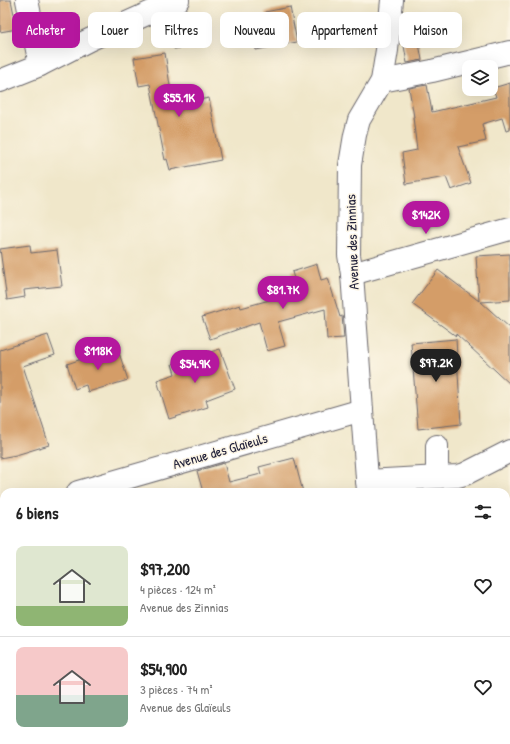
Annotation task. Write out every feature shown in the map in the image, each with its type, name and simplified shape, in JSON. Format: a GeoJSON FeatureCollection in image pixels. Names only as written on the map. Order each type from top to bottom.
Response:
{"type":"FeatureCollection","features":[{"type":"Feature","properties":{"kind":"street"},"geometry":{"type":"LineString","coordinates":[[27,0],[40,65]]}},
{"type":"Feature","properties":{"kind":"street"},"geometry":{"type":"LineString","coordinates":[[0,81],[40,65],[89,40],[178,0]]}},
{"type":"Feature","properties":{"kind":"street","name":"Avenue des Zinnias"},"geometry":{"type":"LineString","coordinates":[[368,486],[352,274],[349,255],[350,165],[359,120],[382,81],[392,0]]}},
{"type":"Feature","properties":{"kind":"street"},"geometry":{"type":"LineString","coordinates":[[382,81],[510,52]]}},
{"type":"Feature","properties":{"kind":"street"},"geometry":{"type":"LineString","coordinates":[[352,274],[510,229]]}},
{"type":"Feature","properties":{"kind":"street","name":"Avenue des Glaïeuls"},"geometry":{"type":"LineString","coordinates":[[92,488],[362,410]]}},
{"type":"Feature","properties":{"kind":"street"},"geometry":{"type":"LineString","coordinates":[[427,482],[437,446]]}},
{"type":"Feature","properties":{"kind":"street"},"geometry":{"type":"LineString","coordinates":[[368,486],[427,482],[465,474],[510,451]]}},
{"type":"Feature","properties":{"kind":"building"},"geometry":{"type":"Polygon","coordinates":[[[0,0],[11,0],[13,12],[12,12],[12,30],[0,32],[0,0]]]}},
{"type":"Feature","properties":{"kind":"building"},"geometry":{"type":"Polygon","coordinates":[[[290,7],[297,42],[289,44],[289,12],[265,12],[290,7]]]}},
{"type":"Feature","properties":{"kind":"building"},"geometry":{"type":"Polygon","coordinates":[[[256,48],[266,48],[256,50],[256,48]]]}},
{"type":"Feature","properties":{"kind":"building"},"geometry":{"type":"Polygon","coordinates":[[[404,48],[420,48],[422,60],[407,63],[404,48]]]}},
{"type":"Feature","properties":{"kind":"building"},"geometry":{"type":"Polygon","coordinates":[[[165,53],[173,105],[209,98],[221,160],[170,170],[167,159],[165,160],[150,84],[139,86],[134,58],[165,53]]]}},
{"type":"Feature","properties":{"kind":"building"},"geometry":{"type":"Polygon","coordinates":[[[510,83],[510,130],[506,131],[502,118],[482,124],[486,141],[458,147],[471,183],[451,190],[446,177],[406,184],[402,153],[417,150],[414,117],[409,88],[427,85],[432,112],[496,97],[498,96],[498,87],[510,83]]]}},
{"type":"Feature","properties":{"kind":"building"},"geometry":{"type":"Polygon","coordinates":[[[30,245],[31,253],[57,250],[62,286],[24,290],[25,297],[7,300],[0,249],[30,245]]]}},
{"type":"Feature","properties":{"kind":"building"},"geometry":{"type":"Polygon","coordinates":[[[510,254],[510,300],[481,302],[510,328],[510,384],[456,334],[456,336],[412,304],[438,270],[479,301],[476,256],[510,254]]]}},
{"type":"Feature","properties":{"kind":"building"},"geometry":{"type":"Polygon","coordinates":[[[317,264],[321,280],[328,278],[340,317],[342,316],[344,338],[327,339],[325,309],[278,322],[285,346],[267,351],[259,322],[210,339],[202,317],[240,305],[241,308],[287,295],[285,288],[296,285],[292,272],[317,264]]]}},
{"type":"Feature","properties":{"kind":"building"},"geometry":{"type":"Polygon","coordinates":[[[48,335],[55,355],[23,366],[49,445],[16,455],[0,458],[0,350],[48,335]]]}},
{"type":"Feature","properties":{"kind":"building"},"geometry":{"type":"Polygon","coordinates":[[[456,339],[461,424],[418,429],[411,343],[456,339]]]}},
{"type":"Feature","properties":{"kind":"building"},"geometry":{"type":"Polygon","coordinates":[[[117,347],[128,380],[88,392],[86,385],[75,389],[67,364],[117,347]]]}},
{"type":"Feature","properties":{"kind":"building"},"geometry":{"type":"Polygon","coordinates":[[[220,349],[235,389],[206,400],[208,407],[169,419],[157,380],[175,374],[172,364],[220,349]]]}},
{"type":"Feature","properties":{"kind":"building"},"geometry":{"type":"Polygon","coordinates":[[[294,458],[302,488],[202,488],[197,471],[224,463],[229,482],[261,474],[259,467],[294,458]]]}}]}
